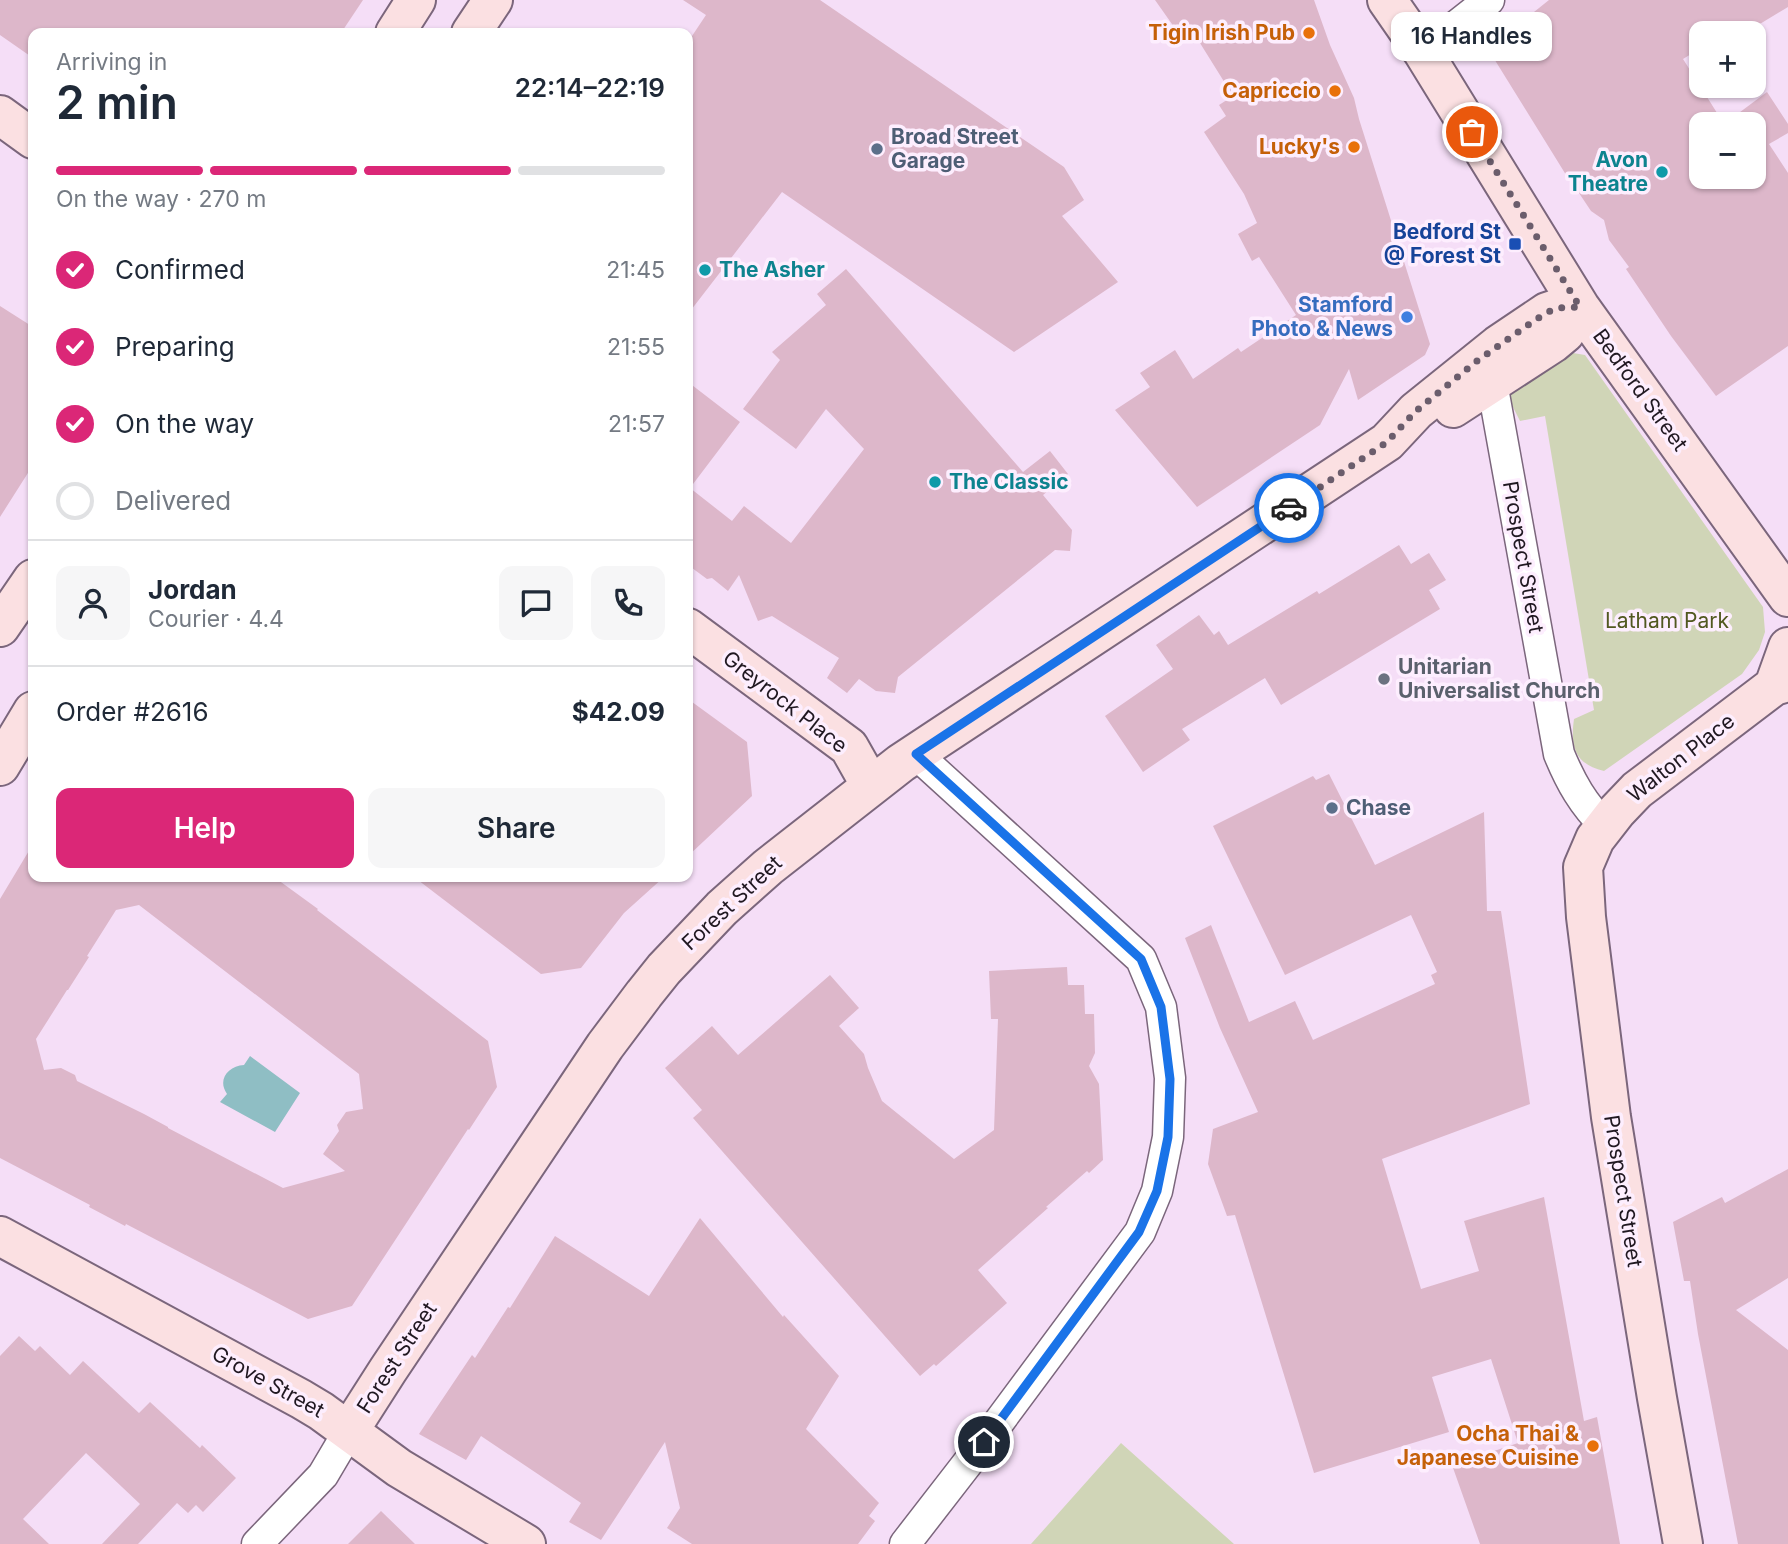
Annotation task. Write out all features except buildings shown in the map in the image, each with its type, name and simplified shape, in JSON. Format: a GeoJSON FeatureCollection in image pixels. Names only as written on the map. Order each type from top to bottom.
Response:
{"type":"FeatureCollection","features":[{"type":"Feature","properties":{"kind":"main road"},"geometry":{"type":"LineString","coordinates":[[399,28],[416,0]]}},
{"type":"Feature","properties":{"kind":"main road"},"geometry":{"type":"LineString","coordinates":[[474,28],[493,0]]}},
{"type":"Feature","properties":{"kind":"main road","name":"Bedford Street"},"geometry":{"type":"LineString","coordinates":[[1387,0],[1423,52],[1580,307],[1788,597]]}},
{"type":"Feature","properties":{"kind":"main road"},"geometry":{"type":"LineString","coordinates":[[0,115],[28,135]]}},
{"type":"Feature","properties":{"kind":"main road","name":"Forest Street"},"geometry":{"type":"LineString","coordinates":[[349,1431],[605,1046],[644,994],[694,937],[746,885],[871,786],[916,754],[1387,442],[1413,433],[1484,372],[1553,342],[1563,334],[1580,307]]}},
{"type":"Feature","properties":{"kind":"main road"},"geometry":{"type":"LineString","coordinates":[[0,627],[28,586]]}},
{"type":"Feature","properties":{"kind":"main road","name":"Greyrock Place"},"geometry":{"type":"LineString","coordinates":[[693,632],[849,747],[871,786]]}},
{"type":"Feature","properties":{"kind":"main road","name":"Walton Place"},"geometry":{"type":"LineString","coordinates":[[1600,832],[1637,790],[1781,684],[1788,647]]}},
{"type":"Feature","properties":{"kind":"main road"},"geometry":{"type":"LineString","coordinates":[[0,766],[28,718]]}},
{"type":"Feature","properties":{"kind":"main road","name":"Prospect Street"},"geometry":{"type":"LineString","coordinates":[[1600,832],[1583,867],[1589,944],[1613,1131],[1683,1544]]}},
{"type":"Feature","properties":{"kind":"main road","name":"Grove Street"},"geometry":{"type":"LineString","coordinates":[[0,1236],[301,1399],[399,1468],[526,1544]]}},
{"type":"Feature","properties":{"kind":"street"},"geometry":{"type":"LineString","coordinates":[[1423,52],[1489,0]]}},
{"type":"Feature","properties":{"kind":"street","name":"Prospect Street"},"geometry":{"type":"LineString","coordinates":[[1484,372],[1559,754],[1570,781],[1600,832]]}},
{"type":"Feature","properties":{"kind":"street"},"geometry":{"type":"LineString","coordinates":[[905,1544],[992,1432],[1139,1232],[1157,1191],[1168,1137],[1170,1079],[1161,1007],[1141,959],[916,754]]}},
{"type":"Feature","properties":{"kind":"street","name":"Forest Street"},"geometry":{"type":"LineString","coordinates":[[257,1544],[323,1475],[349,1431]]}},
{"type":"Feature","properties":{"kind":"green space","name":"Latham Park"},"geometry":{"type":"Polygon","coordinates":[[[1561,351],[1585,355],[1763,607],[1765,632],[1759,650],[1742,674],[1604,771],[1581,759],[1574,746],[1574,719],[1594,710],[1545,416],[1520,421],[1509,399],[1516,380],[1561,351]]]}},
{"type":"Feature","properties":{"kind":"green space"},"geometry":{"type":"Polygon","coordinates":[[[1121,1443],[1234,1544],[1031,1544],[1121,1443]]]}},
{"type":"Feature","properties":{"kind":"shaded area"},"geometry":{"type":"Polygon","coordinates":[[[250,1056],[300,1093],[275,1132],[220,1102],[227,1094],[223,1084],[226,1075],[233,1068],[244,1065],[250,1056]]]}},
{"type":"Feature","properties":{"kind":"way so far"},"geometry":{"type":"LineString","coordinates":[[1289,508],[1387,442],[1416,411],[1498,345],[1548,312],[1559,308],[1580,307],[1472,132]]}},
{"type":"Feature","properties":{"kind":"place","name":"Tigin Irish Pub"},"geometry":{"type":"Point","coordinates":[1309,33]}},
{"type":"Feature","properties":{"kind":"place","name":"Capriccio"},"geometry":{"type":"Point","coordinates":[1335,91]}},
{"type":"Feature","properties":{"kind":"place","name":"16 Handles"},"geometry":{"type":"Point","coordinates":[1472,132]}},
{"type":"Feature","properties":{"kind":"place","name":"Lucky's"},"geometry":{"type":"Point","coordinates":[1354,147]}},
{"type":"Feature","properties":{"kind":"place","name":"Broad Street Garage"},"geometry":{"type":"Point","coordinates":[877,149]}},
{"type":"Feature","properties":{"kind":"place","name":"Avon Theatre"},"geometry":{"type":"Point","coordinates":[1662,172]}},
{"type":"Feature","properties":{"kind":"place","name":"Bedford St @ Forest St"},"geometry":{"type":"Point","coordinates":[1515,244]}},
{"type":"Feature","properties":{"kind":"place","name":"The Asher"},"geometry":{"type":"Point","coordinates":[705,270]}},
{"type":"Feature","properties":{"kind":"place","name":"Stamford Photo & News"},"geometry":{"type":"Point","coordinates":[1407,317]}},
{"type":"Feature","properties":{"kind":"place","name":"The Classic"},"geometry":{"type":"Point","coordinates":[935,482]}},
{"type":"Feature","properties":{"kind":"place","name":"Unitarian Universalist Church"},"geometry":{"type":"Point","coordinates":[1384,679]}},
{"type":"Feature","properties":{"kind":"place","name":"Chase"},"geometry":{"type":"Point","coordinates":[1332,808]}},
{"type":"Feature","properties":{"kind":"place","name":"Ocha Thai & Japanese Cuisine"},"geometry":{"type":"Point","coordinates":[1593,1446]}},
{"type":"Feature","properties":{"kind":"route"},"geometry":{"type":"LineString","coordinates":[[984,1442],[1139,1232],[1157,1191],[1168,1137],[1170,1079],[1161,1007],[1141,959],[916,754],[1289,508]]}}]}
